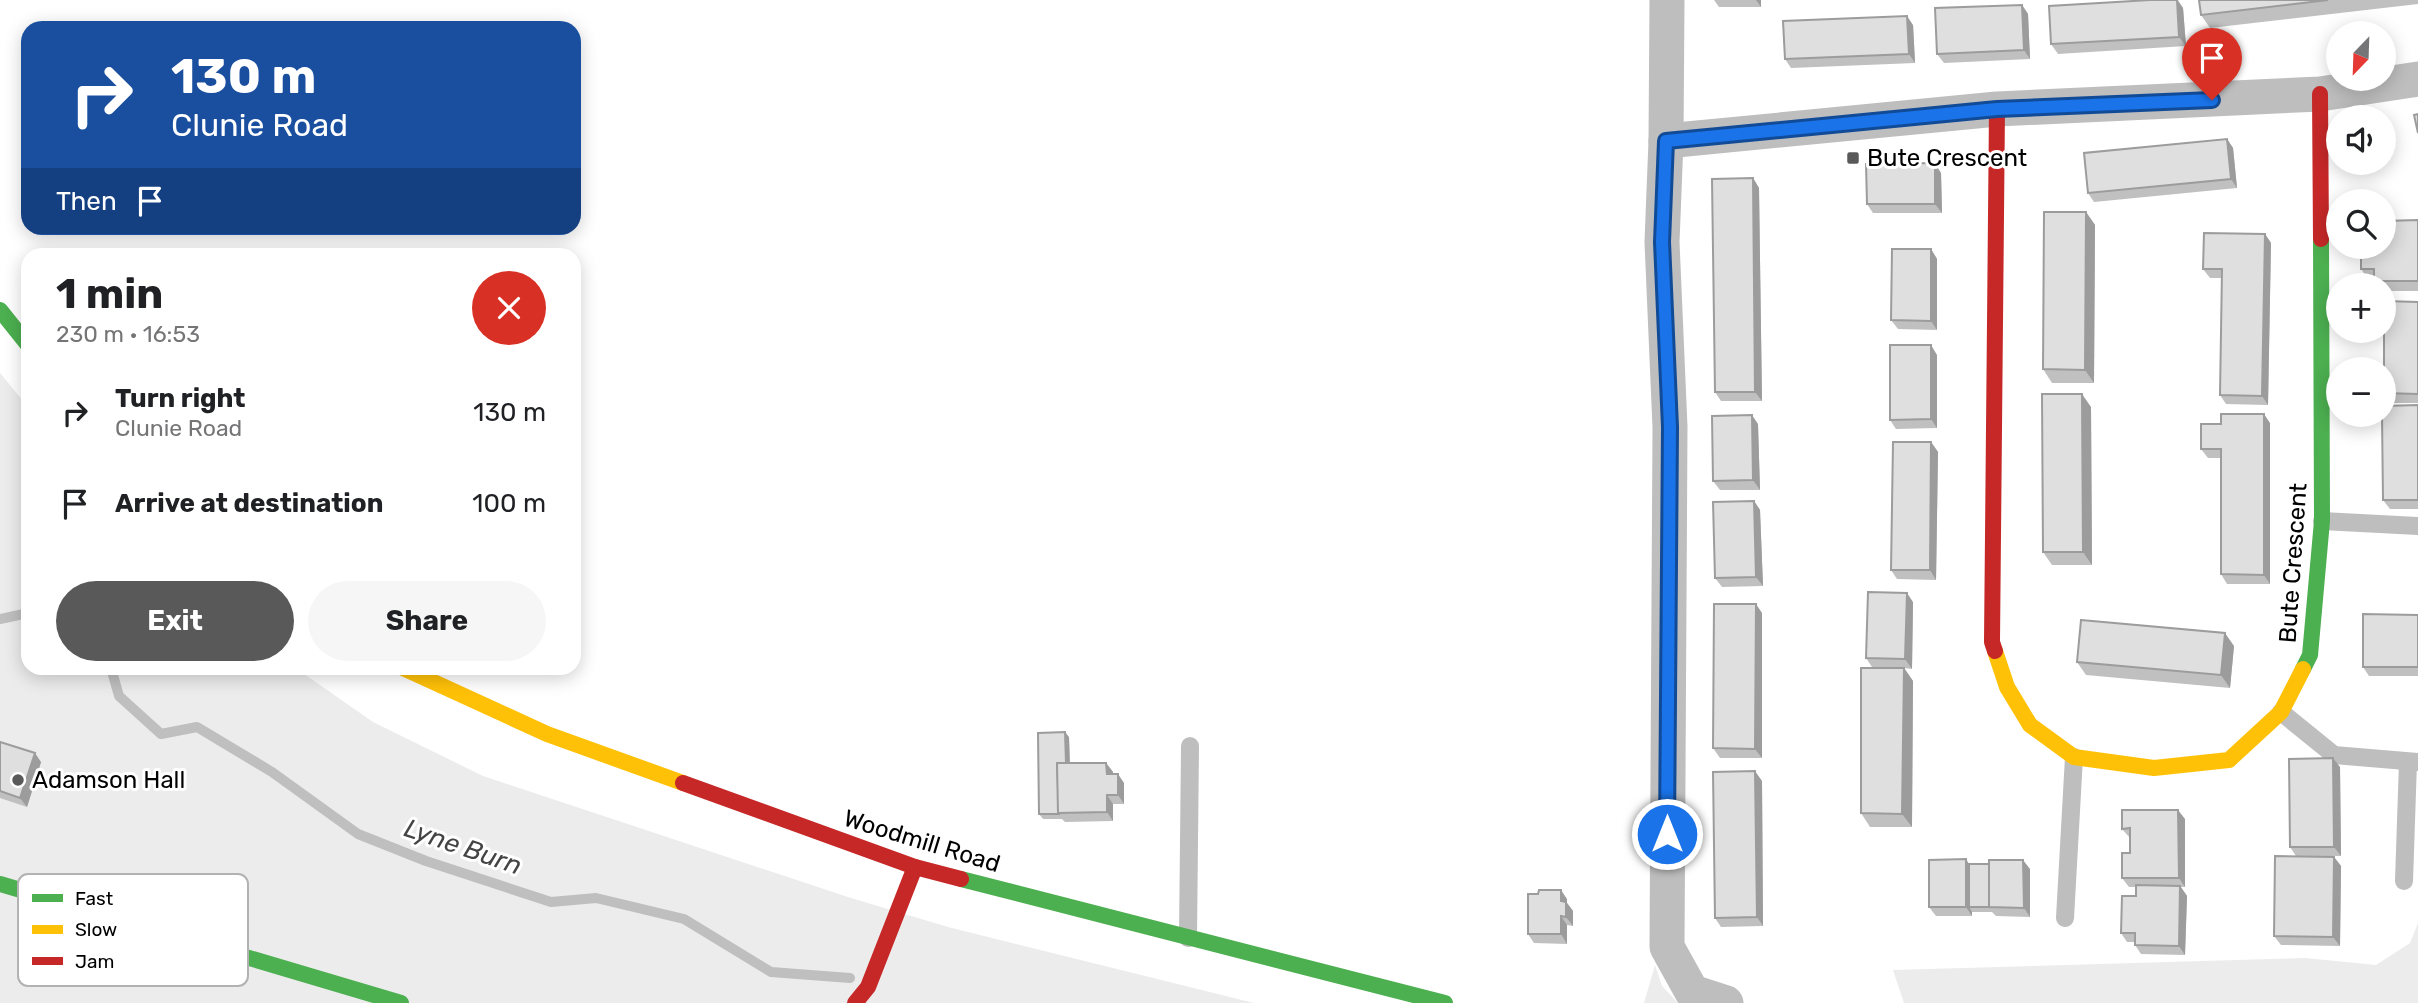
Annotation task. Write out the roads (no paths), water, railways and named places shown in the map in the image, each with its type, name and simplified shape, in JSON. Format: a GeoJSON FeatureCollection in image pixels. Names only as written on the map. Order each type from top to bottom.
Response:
{"type":"FeatureCollection","features":[{"type":"Feature","properties":{"kind":"street"},"geometry":{"type":"LineString","coordinates":[[1667,0],[1662,242],[1670,427],[1667,947],[1692,992],[1726,1003]]}},
{"type":"Feature","properties":{"kind":"street"},"geometry":{"type":"LineString","coordinates":[[1666,141],[1997,109],[2320,94],[2418,79]]}},
{"type":"Feature","properties":{"kind":"street","name":"Bute Crescent"},"geometry":{"type":"LineString","coordinates":[[1997,109],[1992,642],[2007,687],[2030,725],[2074,757],[2154,768],[2230,760],[2281,712],[2310,655],[2322,521],[2320,94]]}},
{"type":"Feature","properties":{"kind":"street"},"geometry":{"type":"LineString","coordinates":[[0,310],[21,336]]}},
{"type":"Feature","properties":{"kind":"street","name":"Woodmill Road"},"geometry":{"type":"LineString","coordinates":[[418,675],[547,734],[915,867],[1445,1003]]}},
{"type":"Feature","properties":{"kind":"street"},"geometry":{"type":"LineString","coordinates":[[855,1003],[868,987],[915,867]]}},
{"type":"Feature","properties":{"kind":"street"},"geometry":{"type":"LineString","coordinates":[[0,884],[18,889]]}},
{"type":"Feature","properties":{"kind":"street"},"geometry":{"type":"LineString","coordinates":[[248,958],[401,1003]]}},
{"type":"Feature","properties":{"kind":"lane"},"geometry":{"type":"LineString","coordinates":[[2322,521],[2418,526]]}},
{"type":"Feature","properties":{"kind":"lane"},"geometry":{"type":"LineString","coordinates":[[2281,712],[2334,755],[2413,762],[2404,881]]}},
{"type":"Feature","properties":{"kind":"lane"},"geometry":{"type":"LineString","coordinates":[[1188,938],[1190,746]]}},
{"type":"Feature","properties":{"kind":"lane"},"geometry":{"type":"LineString","coordinates":[[2065,918],[2074,757]]}},
{"type":"Feature","properties":{"kind":"waterway","name":"Lyne Burn"},"geometry":{"type":"LineString","coordinates":[[0,619],[21,614]]}},
{"type":"Feature","properties":{"kind":"waterway","name":"Lyne Burn"},"geometry":{"type":"LineString","coordinates":[[113,675],[119,696],[161,734],[197,727],[272,772],[358,834],[426,861],[551,902],[596,898],[684,919],[771,972],[850,978]]}},
{"type":"Feature","properties":{"kind":"place","name":"Bute Crescent"},"geometry":{"type":"Point","coordinates":[1853,158]}},
{"type":"Feature","properties":{"kind":"place","name":"Adamson Hall"},"geometry":{"type":"Point","coordinates":[18,780]}}]}
